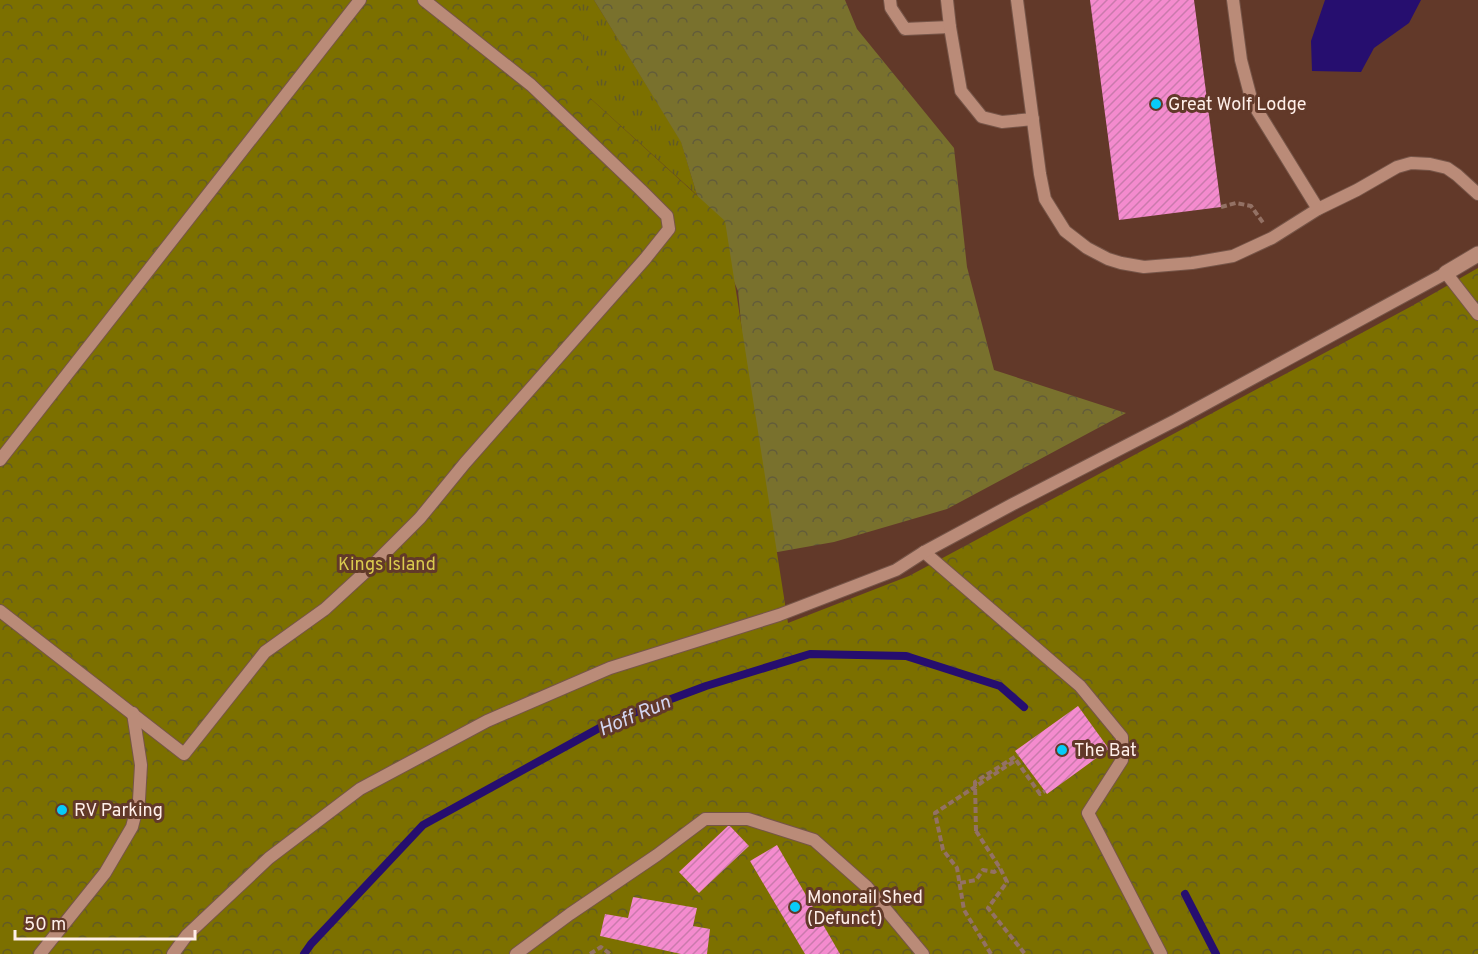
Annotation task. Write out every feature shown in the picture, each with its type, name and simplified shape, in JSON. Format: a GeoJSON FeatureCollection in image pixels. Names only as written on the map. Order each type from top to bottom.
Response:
{"type":"FeatureCollection","features":[{"type":"Feature","properties":{"kind":"street"},"geometry":{"type":"LineString","coordinates":[[1446,273],[1478,254]]}},
{"type":"Feature","properties":{"kind":"lane"},"geometry":{"type":"LineString","coordinates":[[0,460],[360,0]]}},
{"type":"Feature","properties":{"kind":"lane"},"geometry":{"type":"LineString","coordinates":[[0,611],[184,754],[265,652],[325,609],[420,518],[465,463],[669,229],[667,216],[648,196],[531,85],[424,0]]}},
{"type":"Feature","properties":{"kind":"lane"},"geometry":{"type":"LineString","coordinates":[[890,0],[891,8],[905,29],[950,27]]}},
{"type":"Feature","properties":{"kind":"lane"},"geometry":{"type":"LineString","coordinates":[[947,0],[961,91],[982,117],[1002,122],[1033,119]]}},
{"type":"Feature","properties":{"kind":"lane"},"geometry":{"type":"LineString","coordinates":[[1017,0],[1045,199],[1065,231],[1087,248],[1108,259],[1144,267],[1192,263],[1233,256],[1272,238],[1318,209],[1397,167],[1411,163],[1447,168],[1478,194]]}},
{"type":"Feature","properties":{"kind":"lane"},"geometry":{"type":"LineString","coordinates":[[1233,0],[1241,60],[1252,102],[1318,209]]}},
{"type":"Feature","properties":{"kind":"lane"},"geometry":{"type":"LineString","coordinates":[[173,954],[187,935],[270,858],[360,789],[487,721],[610,668],[780,615],[896,570],[924,552],[1176,420],[1446,273],[1478,314]]}},
{"type":"Feature","properties":{"kind":"lane"},"geometry":{"type":"LineString","coordinates":[[924,552],[1080,686],[1122,736],[1122,760],[1088,813],[1161,954]]}},
{"type":"Feature","properties":{"kind":"lane"},"geometry":{"type":"LineString","coordinates":[[40,954],[105,873],[132,827],[139,800],[141,765],[133,713]]}},
{"type":"Feature","properties":{"kind":"lane"},"geometry":{"type":"LineString","coordinates":[[516,954],[705,819],[748,819],[814,840],[867,887],[924,954]]}},
{"type":"Feature","properties":{"kind":"path"},"geometry":{"type":"LineString","coordinates":[[1221,207],[1236,203],[1251,206],[1272,238]]}},
{"type":"Feature","properties":{"kind":"path"},"geometry":{"type":"LineString","coordinates":[[1018,754],[975,782],[976,831],[1007,882],[988,908],[1025,954]]}},
{"type":"Feature","properties":{"kind":"path"},"geometry":{"type":"LineString","coordinates":[[991,954],[964,910],[957,868],[943,850],[935,813],[1016,760],[1040,794],[1045,791]]}},
{"type":"Feature","properties":{"kind":"path"},"geometry":{"type":"LineString","coordinates":[[959,883],[976,880],[983,870],[994,872],[1000,868]]}},
{"type":"Feature","properties":{"kind":"path"},"geometry":{"type":"LineString","coordinates":[[590,954],[601,947],[610,954]]}},
{"type":"Feature","properties":{"kind":"green space","name":"Kings Island"},"geometry":{"type":"Polygon","coordinates":[[[0,0],[577,0],[590,98],[725,221],[788,623],[909,576],[1410,307],[1478,268],[1478,954],[0,954],[0,0]]]}},
{"type":"Feature","properties":{"kind":"green space"},"geometry":{"type":"Polygon","coordinates":[[[482,0],[594,0],[681,141],[697,195],[482,0]]]}},
{"type":"Feature","properties":{"kind":"green space"},"geometry":{"type":"Polygon","coordinates":[[[594,0],[845,0],[857,29],[954,148],[967,267],[994,370],[1126,413],[947,509],[834,542],[632,578],[748,396],[738,291],[697,195],[681,142],[594,0]]]}},
{"type":"Feature","properties":{"kind":"shaded area"},"geometry":{"type":"Polygon","coordinates":[[[1325,0],[1421,0],[1409,23],[1374,48],[1361,72],[1312,71],[1311,41],[1325,0]]]}},
{"type":"Feature","properties":{"kind":"building","name":"Great Wolf Lodge"},"geometry":{"type":"Polygon","coordinates":[[[1090,0],[1194,0],[1221,207],[1119,220],[1090,0]]]}},
{"type":"Feature","properties":{"kind":"building","name":"The Bat"},"geometry":{"type":"Polygon","coordinates":[[[1078,706],[1109,749],[1047,794],[1015,751],[1078,706]]]}},
{"type":"Feature","properties":{"kind":"building"},"geometry":{"type":"Polygon","coordinates":[[[729,825],[749,846],[699,893],[679,872],[729,825]]]}},
{"type":"Feature","properties":{"kind":"building","name":"Monorail Shed (Defunct)"},"geometry":{"type":"Polygon","coordinates":[[[777,845],[840,954],[805,954],[750,861],[777,845]]]}},
{"type":"Feature","properties":{"kind":"building"},"geometry":{"type":"Polygon","coordinates":[[[633,897],[697,908],[693,926],[710,929],[707,954],[681,954],[600,936],[605,914],[628,918],[633,897]]]}},
{"type":"Feature","properties":{"kind":"waterway","name":"Hoff Run"},"geometry":{"type":"LineString","coordinates":[[304,954],[423,825],[612,721],[706,686],[810,654],[906,656],[1000,686],[1024,707]]}},
{"type":"Feature","properties":{"kind":"waterway","name":"Hoff Run"},"geometry":{"type":"LineString","coordinates":[[1185,894],[1216,954]]}},
{"type":"Feature","properties":{"kind":"place","name":"Great Wolf Lodge"},"geometry":{"type":"Point","coordinates":[1156,104]}},
{"type":"Feature","properties":{"kind":"place","name":"The Bat"},"geometry":{"type":"Point","coordinates":[1062,750]}},
{"type":"Feature","properties":{"kind":"place","name":"RV Parking"},"geometry":{"type":"Point","coordinates":[62,810]}},
{"type":"Feature","properties":{"kind":"place","name":"Monorail Shed (Defunct)"},"geometry":{"type":"Point","coordinates":[795,907]}}]}
